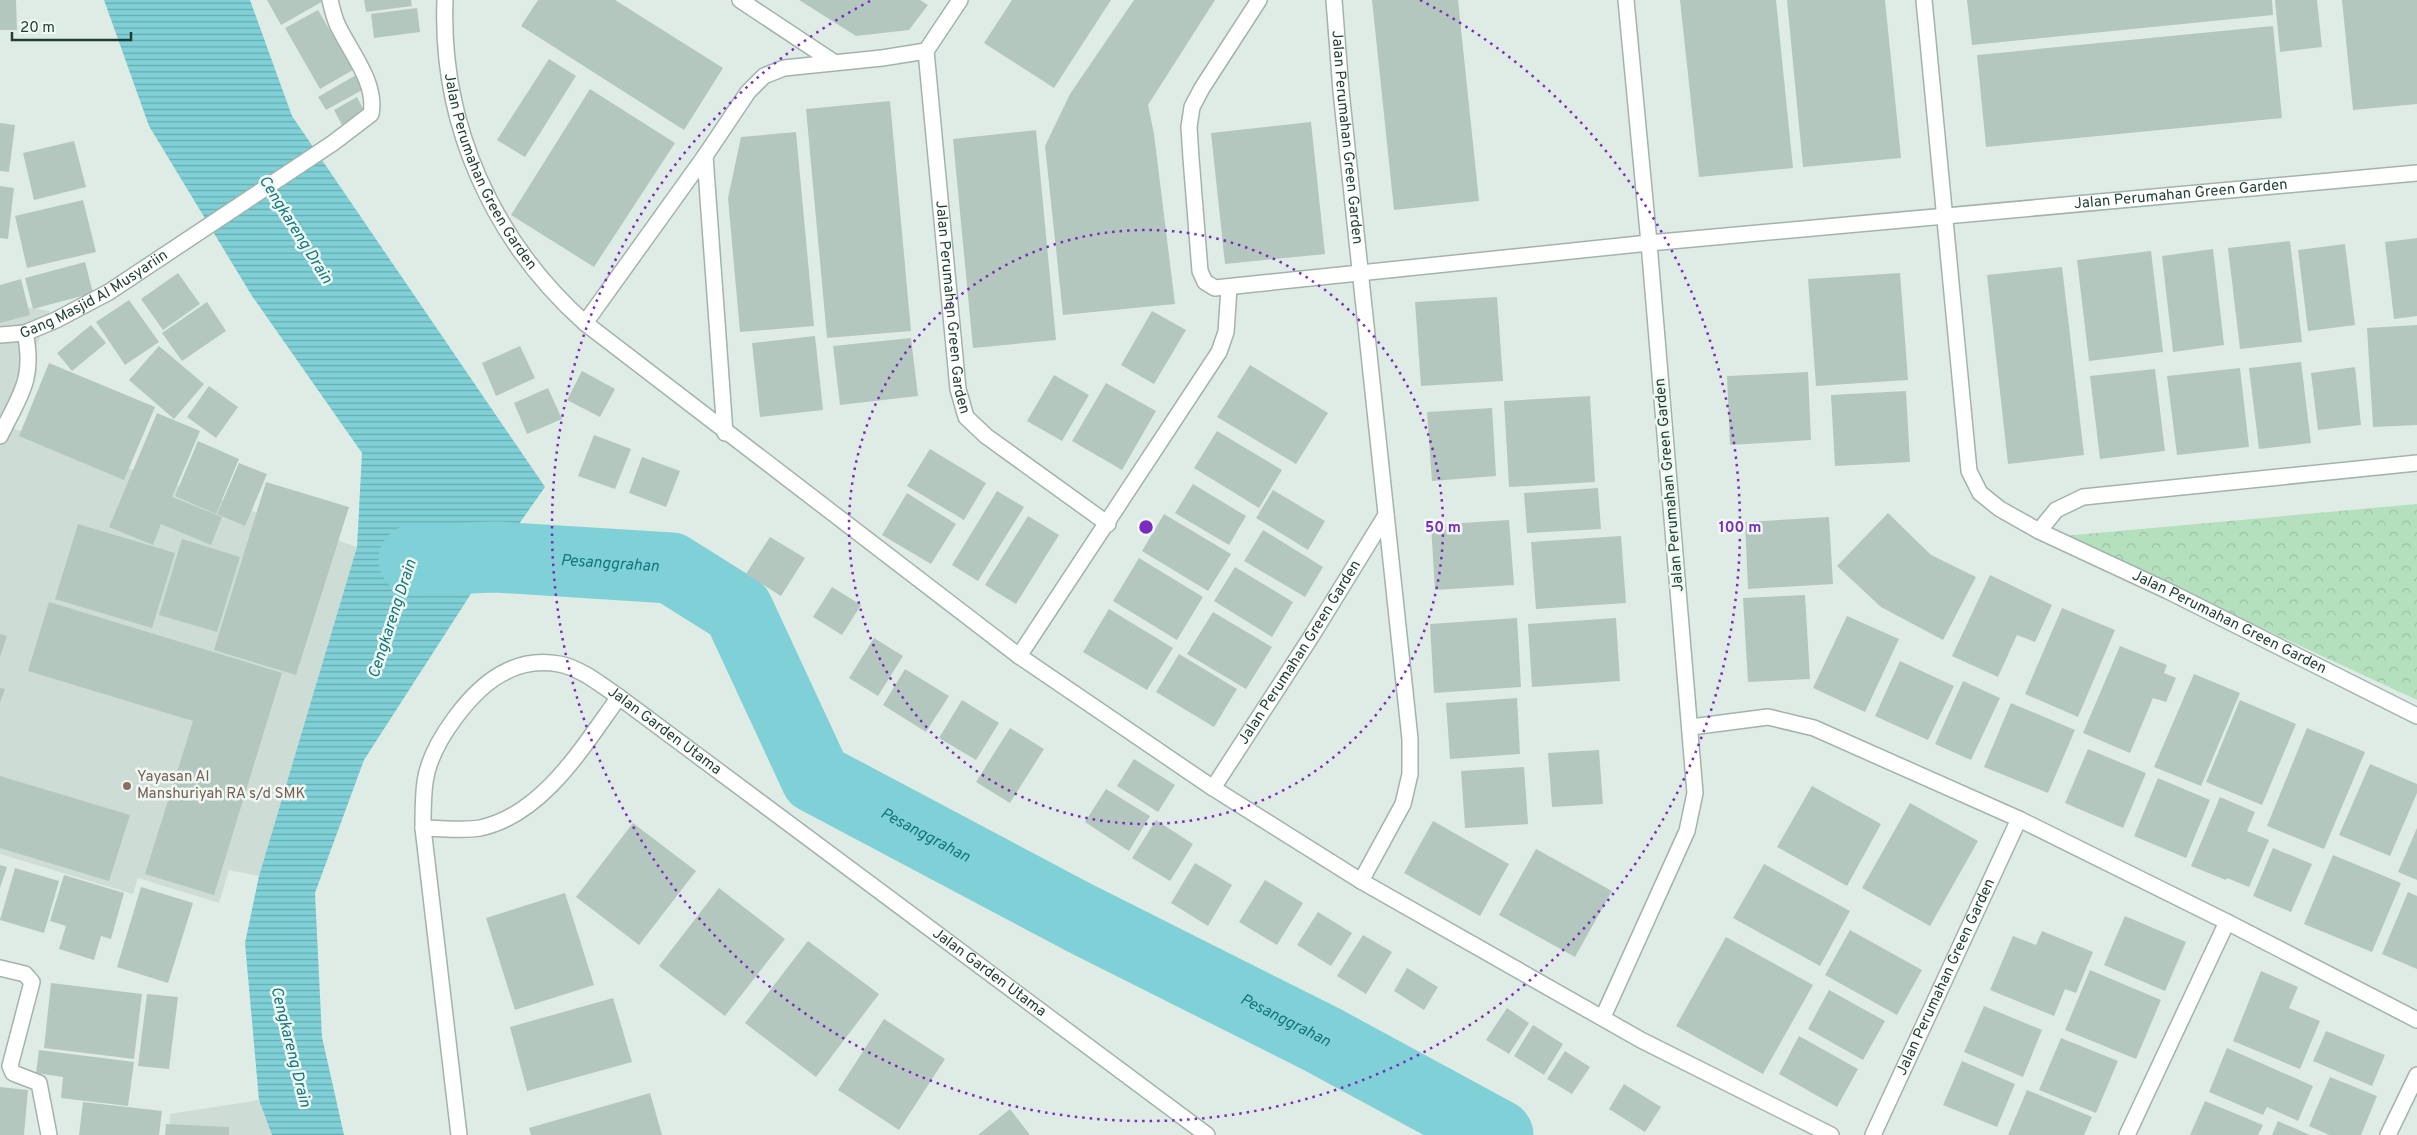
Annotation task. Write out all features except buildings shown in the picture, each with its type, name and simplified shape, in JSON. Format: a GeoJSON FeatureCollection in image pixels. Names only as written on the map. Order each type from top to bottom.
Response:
{"type":"FeatureCollection","features":[{"type":"Feature","properties":{"kind":"street","name":"Gang Masjid Al Musyariin"},"geometry":{"type":"LineString","coordinates":[[0,335],[24,333],[56,320],[109,292],[333,143],[363,122],[371,114],[372,108],[368,81],[337,24],[330,0]]}},
{"type":"Feature","properties":{"kind":"street","name":"Jalan Perumahan Green Garden"},"geometry":{"type":"LineString","coordinates":[[445,0],[444,28],[450,90],[466,146],[491,206],[523,258],[558,299],[584,323],[725,433],[1019,656],[1213,788],[1361,881],[1641,1040],[1831,1135]]}},
{"type":"Feature","properties":{"kind":"street"},"geometry":{"type":"LineString","coordinates":[[740,0],[832,61]]}},
{"type":"Feature","properties":{"kind":"street"},"geometry":{"type":"LineString","coordinates":[[584,323],[706,156],[748,92],[764,76],[784,68],[832,61],[882,58],[926,51],[960,0]]}},
{"type":"Feature","properties":{"kind":"street","name":"Jalan Perumahan Green Garden"},"geometry":{"type":"LineString","coordinates":[[1259,0],[1202,88],[1192,107],[1189,127],[1200,271],[1205,282],[1215,288],[1649,243],[2417,173]]}},
{"type":"Feature","properties":{"kind":"street","name":"Jalan Perumahan Green Garden"},"geometry":{"type":"LineString","coordinates":[[1334,0],[1341,92],[1410,739],[1410,774],[1403,804],[1361,881]]}},
{"type":"Feature","properties":{"kind":"street","name":"Jalan Perumahan Green Garden"},"geometry":{"type":"LineString","coordinates":[[1603,1018],[1688,831],[1693,814],[1695,793],[1691,727],[1649,243],[1626,0]]}},
{"type":"Feature","properties":{"kind":"street","name":"Jalan Perumahan Green Garden"},"geometry":{"type":"LineString","coordinates":[[1924,0],[1969,471],[1980,493],[2000,509],[2039,531],[2168,591],[2417,716]]}},
{"type":"Feature","properties":{"kind":"street","name":"Jalan Perumahan Green Garden"},"geometry":{"type":"LineString","coordinates":[[926,51],[958,389],[966,417],[986,436],[1108,524]]}},
{"type":"Feature","properties":{"kind":"street"},"geometry":{"type":"LineString","coordinates":[[706,156],[725,433]]}},
{"type":"Feature","properties":{"kind":"street"},"geometry":{"type":"LineString","coordinates":[[1019,656],[1220,352],[1226,332],[1229,288]]}},
{"type":"Feature","properties":{"kind":"street"},"geometry":{"type":"LineString","coordinates":[[0,436],[27,380],[29,354],[24,333]]}},
{"type":"Feature","properties":{"kind":"street"},"geometry":{"type":"LineString","coordinates":[[2039,531],[2056,510],[2083,497],[2417,463]]}},
{"type":"Feature","properties":{"kind":"street","name":"Jalan Perumahan Green Garden"},"geometry":{"type":"LineString","coordinates":[[1213,788],[1312,636],[1386,515]]}},
{"type":"Feature","properties":{"kind":"street","name":"Jalan Garden Utama"},"geometry":{"type":"LineString","coordinates":[[459,1135],[423,828],[425,781],[433,755],[448,728],[469,700],[506,671],[534,663],[560,664],[576,669],[619,697],[1207,1135]]}},
{"type":"Feature","properties":{"kind":"street"},"geometry":{"type":"LineString","coordinates":[[423,828],[479,828],[502,822],[527,806],[562,774],[619,697]]}},
{"type":"Feature","properties":{"kind":"street"},"geometry":{"type":"LineString","coordinates":[[1691,727],[1768,717],[1814,728],[2019,819],[2227,922],[2417,1020]]}},
{"type":"Feature","properties":{"kind":"street","name":"Jalan Perumahan Green Garden"},"geometry":{"type":"LineString","coordinates":[[1873,1135],[2019,819]]}},
{"type":"Feature","properties":{"kind":"street"},"geometry":{"type":"LineString","coordinates":[[2127,1135],[2227,922]]}},
{"type":"Feature","properties":{"kind":"street"},"geometry":{"type":"LineString","coordinates":[[0,968],[25,974],[32,982],[10,1066],[13,1073],[39,1083],[49,1135]]}},
{"type":"Feature","properties":{"kind":"street"},"geometry":{"type":"LineString","coordinates":[[2388,1135],[2417,1075]]}},
{"type":"Feature","properties":{"kind":"shaded area"},"geometry":{"type":"Polygon","coordinates":[[[0,303],[50,311],[6,426],[357,547],[259,876],[229,870],[219,903],[138,878],[133,894],[0,854],[0,303]]]}},
{"type":"Feature","properties":{"kind":"shaded area"},"geometry":{"type":"Polygon","coordinates":[[[259,1100],[272,1135],[169,1135],[170,1114],[259,1100]]]}},
{"type":"Feature","properties":{"kind":"green space"},"geometry":{"type":"Polygon","coordinates":[[[2417,504],[2417,700],[2063,536],[2417,504]]]}},
{"type":"Feature","properties":{"kind":"water","name":"Cengkareng Drain"},"geometry":{"type":"Polygon","coordinates":[[[104,0],[250,0],[292,116],[545,487],[485,572],[364,760],[315,893],[322,1037],[344,1135],[272,1135],[259,1100],[245,943],[259,876],[357,547],[362,453],[252,296],[149,126],[104,0]]]}},
{"type":"Feature","properties":{"kind":"waterway","name":"Pesanggrahan"},"geometry":{"type":"LineString","coordinates":[[414,560],[496,557],[671,568],[738,610],[816,778],[1080,918],[1323,1040],[1498,1135]]}},
{"type":"Feature","properties":{"kind":"place","name":"Yayasan Al Manshuriyah RA s/d SMK"},"geometry":{"type":"Point","coordinates":[127,786]}}]}
